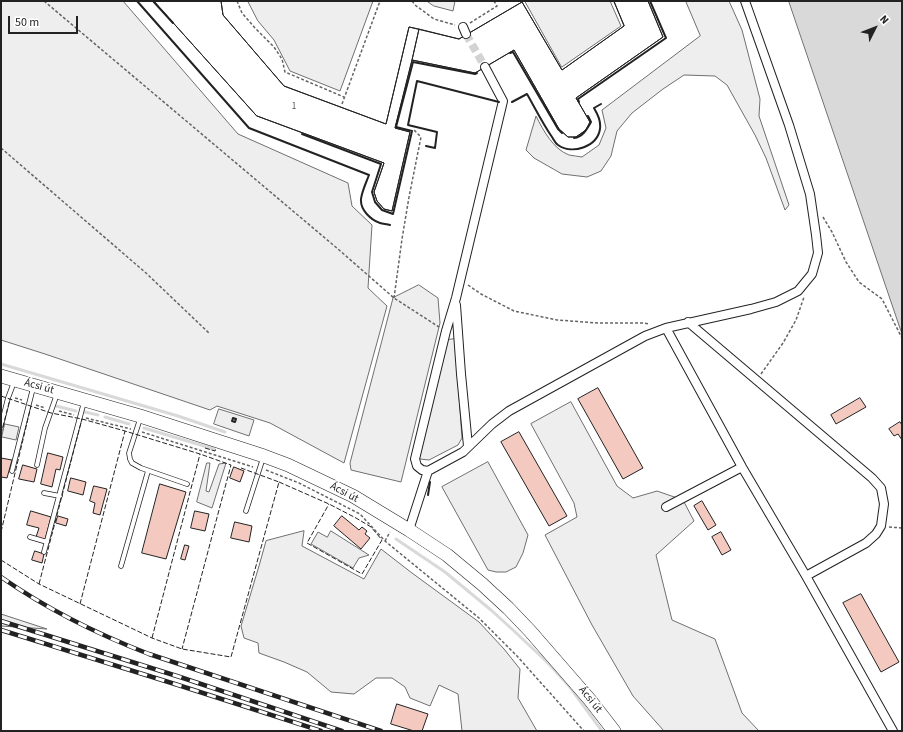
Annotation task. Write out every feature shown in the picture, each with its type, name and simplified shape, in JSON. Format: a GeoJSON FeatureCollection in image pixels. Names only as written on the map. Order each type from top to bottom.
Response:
{"type":"FeatureCollection","features":[{"type":"Feature","properties":{"kind":"main road","name":"Ácsi út"},"geometry":{"type":"LineString","coordinates":[[1,376],[140,416],[264,456],[294,468],[353,496],[447,555],[482,584],[508,608],[590,700],[614,731]]}},
{"type":"Feature","properties":{"kind":"street"},"geometry":{"type":"LineString","coordinates":[[409,530],[428,471],[463,452],[492,424],[509,412],[645,336],[688,322],[751,309],[776,302],[798,291],[812,274],[818,253],[810,194],[789,125],[745,1]]}},
{"type":"Feature","properties":{"kind":"street"},"geometry":{"type":"LineString","coordinates":[[428,471],[417,466],[415,459],[504,101],[485,67]]}},
{"type":"Feature","properties":{"kind":"street"},"geometry":{"type":"LineString","coordinates":[[456,298],[468,446]]}},
{"type":"Feature","properties":{"kind":"street"},"geometry":{"type":"LineString","coordinates":[[688,322],[872,478],[881,488],[884,504],[881,526],[876,534],[866,543],[806,576]]}},
{"type":"Feature","properties":{"kind":"street"},"geometry":{"type":"LineString","coordinates":[[666,328],[742,467],[806,576],[893,731]]}},
{"type":"Feature","properties":{"kind":"street"},"geometry":{"type":"LineString","coordinates":[[444,340],[452,336],[459,339]]}},
{"type":"Feature","properties":{"kind":"street"},"geometry":{"type":"LineString","coordinates":[[666,507],[742,467]]}},
{"type":"Feature","properties":{"kind":"lane"},"geometry":{"type":"LineString","coordinates":[[1,426],[9,395],[15,380]]}},
{"type":"Feature","properties":{"kind":"lane"},"geometry":{"type":"LineString","coordinates":[[12,471],[34,385]]}},
{"type":"Feature","properties":{"kind":"lane"},"geometry":{"type":"LineString","coordinates":[[37,465],[45,428],[57,392]]}},
{"type":"Feature","properties":{"kind":"lane"},"geometry":{"type":"LineString","coordinates":[[44,552],[60,496],[84,400]]}},
{"type":"Feature","properties":{"kind":"lane"},"geometry":{"type":"LineString","coordinates":[[140,416],[130,453],[130,460],[135,466],[187,484]]}},
{"type":"Feature","properties":{"kind":"lane"},"geometry":{"type":"LineString","coordinates":[[246,511],[264,456]]}},
{"type":"Feature","properties":{"kind":"lane"},"geometry":{"type":"LineString","coordinates":[[121,566],[148,471]]}},
{"type":"Feature","properties":{"kind":"lane"},"geometry":{"type":"LineString","coordinates":[[44,493],[60,496]]}},
{"type":"Feature","properties":{"kind":"lane"},"geometry":{"type":"LineString","coordinates":[[30,537],[47,542]]}},
{"type":"Feature","properties":{"kind":"path"},"geometry":{"type":"LineString","coordinates":[[44,1],[394,298],[446,331]]}},
{"type":"Feature","properties":{"kind":"path"},"geometry":{"type":"LineString","coordinates":[[237,1],[242,13],[274,47],[282,59],[285,72],[344,97]]}},
{"type":"Feature","properties":{"kind":"path"},"geometry":{"type":"LineString","coordinates":[[342,104],[380,1]]}},
{"type":"Feature","properties":{"kind":"path"},"geometry":{"type":"LineString","coordinates":[[412,1],[434,19],[465,31],[497,6],[494,1]]}},
{"type":"Feature","properties":{"kind":"path"},"geometry":{"type":"LineString","coordinates":[[394,298],[408,197],[421,137],[414,130]]}},
{"type":"Feature","properties":{"kind":"path"},"geometry":{"type":"LineString","coordinates":[[1,148],[146,273],[210,334]]}},
{"type":"Feature","properties":{"kind":"path"},"geometry":{"type":"LineString","coordinates":[[821,213],[846,262],[859,282],[882,299],[902,338]]}},
{"type":"Feature","properties":{"kind":"path"},"geometry":{"type":"LineString","coordinates":[[460,279],[481,294],[514,311],[557,320],[598,323],[643,323],[666,328]]}},
{"type":"Feature","properties":{"kind":"path"},"geometry":{"type":"LineString","coordinates":[[757,380],[783,343],[796,320],[806,293]]}},
{"type":"Feature","properties":{"kind":"path"},"geometry":{"type":"LineString","coordinates":[[9,395],[52,410],[136,430],[266,470],[299,483],[360,514],[385,541],[479,618],[517,656],[584,731]]}},
{"type":"Feature","properties":{"kind":"path"},"geometry":{"type":"LineString","coordinates":[[881,526],[902,528]]}},
{"type":"Feature","properties":{"kind":"shaded area"},"geometry":{"type":"Polygon","coordinates":[[[1,1],[123,1],[238,134],[348,183],[352,206],[372,225],[368,288],[387,306],[344,463],[270,423],[217,406],[210,410],[1,340],[1,1]]]}},
{"type":"Feature","properties":{"kind":"shaded area"},"geometry":{"type":"Polygon","coordinates":[[[248,1],[373,1],[340,91],[290,71],[274,40],[258,21],[248,1]]]}},
{"type":"Feature","properties":{"kind":"shaded area"},"geometry":{"type":"Polygon","coordinates":[[[427,1],[455,1],[453,11],[434,6],[427,1]]]}},
{"type":"Feature","properties":{"kind":"shaded area"},"geometry":{"type":"Polygon","coordinates":[[[525,1],[610,1],[621,26],[562,67],[525,1]]]}},
{"type":"Feature","properties":{"kind":"shaded area"},"geometry":{"type":"Polygon","coordinates":[[[686,1],[729,1],[742,30],[760,99],[759,116],[789,205],[785,210],[766,158],[755,135],[727,85],[715,76],[684,75],[632,113],[617,131],[611,156],[601,171],[587,177],[562,174],[534,158],[526,150],[536,116],[553,144],[569,155],[582,157],[599,145],[606,128],[602,110],[700,36],[686,1]]]}},
{"type":"Feature","properties":{"kind":"shaded area"},"geometry":{"type":"Polygon","coordinates":[[[789,1],[902,1],[902,333],[901,331],[789,1]]]}},
{"type":"Feature","properties":{"kind":"shaded area"},"geometry":{"type":"Polygon","coordinates":[[[419,285],[438,298],[440,323],[401,482],[351,470],[350,463],[393,298],[419,285]]]}},
{"type":"Feature","properties":{"kind":"shaded area"},"geometry":{"type":"Polygon","coordinates":[[[455,339],[462,438],[458,445],[429,460],[420,459],[419,456],[447,340],[455,339]]]}},
{"type":"Feature","properties":{"kind":"shaded area"},"geometry":{"type":"Polygon","coordinates":[[[571,402],[617,486],[633,498],[657,491],[683,500],[694,521],[656,555],[672,620],[715,639],[742,713],[759,731],[664,731],[633,696],[592,625],[545,535],[577,517],[574,503],[531,424],[571,402]]]}},
{"type":"Feature","properties":{"kind":"shaded area"},"geometry":{"type":"Polygon","coordinates":[[[219,409],[254,420],[249,436],[214,424],[219,409]]]}},
{"type":"Feature","properties":{"kind":"shaded area"},"geometry":{"type":"Polygon","coordinates":[[[5,424],[19,427],[16,440],[2,437],[5,424]]]}},
{"type":"Feature","properties":{"kind":"shaded area"},"geometry":{"type":"Polygon","coordinates":[[[488,462],[528,535],[523,553],[516,567],[506,572],[488,570],[442,487],[488,462]]]}},
{"type":"Feature","properties":{"kind":"shaded area"},"geometry":{"type":"Polygon","coordinates":[[[207,463],[210,463],[206,491],[209,492],[219,464],[226,463],[212,508],[197,502],[207,463]]]}},
{"type":"Feature","properties":{"kind":"shaded area"},"geometry":{"type":"Polygon","coordinates":[[[304,531],[302,546],[364,579],[381,549],[479,622],[520,669],[518,698],[537,731],[462,731],[458,694],[439,685],[430,706],[410,698],[405,687],[392,678],[376,678],[354,694],[331,692],[307,672],[259,653],[258,643],[244,638],[241,626],[266,541],[304,531]]]}},
{"type":"Feature","properties":{"kind":"shaded area"},"geometry":{"type":"Polygon","coordinates":[[[331,531],[369,555],[359,558],[353,568],[311,544],[318,532],[327,537],[331,531]]]}},
{"type":"Feature","properties":{"kind":"shaded area"},"geometry":{"type":"Polygon","coordinates":[[[1,614],[47,629],[1,626],[1,614]]]}},
{"type":"Feature","properties":{"kind":"building"},"geometry":{"type":"Polygon","coordinates":[[[154,1],[221,1],[223,15],[284,86],[386,124],[409,27],[419,29],[395,128],[410,132],[392,211],[384,209],[377,201],[374,192],[384,163],[257,116],[154,1]]]}},
{"type":"Feature","properties":{"kind":"building"},"geometry":{"type":"Polygon","coordinates":[[[154,1],[221,1],[223,15],[284,86],[386,124],[409,27],[459,39],[522,2],[562,70],[624,26],[614,1],[648,1],[663,37],[576,98],[590,122],[586,130],[576,137],[568,137],[559,129],[514,50],[475,73],[412,60],[395,128],[410,132],[392,211],[384,209],[377,201],[374,192],[384,163],[257,116],[154,1]]]}},
{"type":"Feature","properties":{"kind":"building"},"geometry":{"type":"Polygon","coordinates":[[[614,1],[648,1],[663,37],[576,98],[590,122],[586,130],[576,137],[568,137],[559,129],[514,50],[475,73],[412,60],[419,29],[459,39],[522,2],[562,70],[624,26],[614,1]]]}},
{"type":"Feature","properties":{"kind":"building"},"geometry":{"type":"Polygon","coordinates":[[[598,388],[643,468],[623,479],[578,399],[598,388]]]}},
{"type":"Feature","properties":{"kind":"building"},"geometry":{"type":"Polygon","coordinates":[[[860,398],[866,407],[836,424],[831,415],[860,398]]]}},
{"type":"Feature","properties":{"kind":"building"},"geometry":{"type":"Polygon","coordinates":[[[900,422],[902,425],[902,440],[898,434],[894,436],[889,429],[900,422]]]}},
{"type":"Feature","properties":{"kind":"building"},"geometry":{"type":"Polygon","coordinates":[[[519,432],[567,516],[549,526],[501,442],[519,432]]]}},
{"type":"Feature","properties":{"kind":"building"},"geometry":{"type":"Polygon","coordinates":[[[48,453],[63,457],[60,470],[56,469],[52,487],[41,484],[48,453]]]}},
{"type":"Feature","properties":{"kind":"building"},"geometry":{"type":"Polygon","coordinates":[[[1,458],[12,460],[7,478],[1,477],[1,458]]]}},
{"type":"Feature","properties":{"kind":"building"},"geometry":{"type":"Polygon","coordinates":[[[23,465],[37,469],[34,482],[19,479],[23,465]]]}},
{"type":"Feature","properties":{"kind":"building"},"geometry":{"type":"Polygon","coordinates":[[[234,467],[244,471],[240,482],[230,478],[234,467]]]}},
{"type":"Feature","properties":{"kind":"building"},"geometry":{"type":"Polygon","coordinates":[[[71,478],[86,482],[83,495],[68,491],[71,478]]]}},
{"type":"Feature","properties":{"kind":"building"},"geometry":{"type":"Polygon","coordinates":[[[160,484],[186,492],[166,559],[142,553],[160,484]]]}},
{"type":"Feature","properties":{"kind":"building"},"geometry":{"type":"Polygon","coordinates":[[[94,486],[107,489],[100,515],[93,513],[95,503],[90,501],[94,486]]]}},
{"type":"Feature","properties":{"kind":"building"},"geometry":{"type":"Polygon","coordinates":[[[702,501],[716,525],[708,530],[694,506],[702,501]]]}},
{"type":"Feature","properties":{"kind":"building"},"geometry":{"type":"Polygon","coordinates":[[[31,511],[51,517],[45,540],[36,537],[39,528],[27,525],[31,511]]]}},
{"type":"Feature","properties":{"kind":"building"},"geometry":{"type":"Polygon","coordinates":[[[195,511],[209,514],[205,531],[191,528],[195,511]]]}},
{"type":"Feature","properties":{"kind":"building"},"geometry":{"type":"Polygon","coordinates":[[[58,516],[68,519],[66,526],[56,523],[58,516]]]}},
{"type":"Feature","properties":{"kind":"building"},"geometry":{"type":"Polygon","coordinates":[[[342,516],[359,530],[362,527],[367,531],[365,534],[370,538],[361,549],[334,526],[342,516]]]}},
{"type":"Feature","properties":{"kind":"building"},"geometry":{"type":"Polygon","coordinates":[[[235,522],[252,526],[249,542],[231,538],[235,522]]]}},
{"type":"Feature","properties":{"kind":"building"},"geometry":{"type":"Polygon","coordinates":[[[721,532],[731,550],[722,555],[712,537],[721,532]]]}},
{"type":"Feature","properties":{"kind":"building"},"geometry":{"type":"Polygon","coordinates":[[[185,545],[189,546],[185,560],[181,559],[185,545]]]}},
{"type":"Feature","properties":{"kind":"building"},"geometry":{"type":"Polygon","coordinates":[[[35,551],[44,554],[42,563],[32,560],[35,551]]]}},
{"type":"Feature","properties":{"kind":"building"},"geometry":{"type":"Polygon","coordinates":[[[861,594],[899,662],[881,672],[843,603],[861,594]]]}},
{"type":"Feature","properties":{"kind":"building"},"geometry":{"type":"Polygon","coordinates":[[[397,704],[428,714],[422,731],[414,731],[391,724],[397,704]]]}},
{"type":"Feature","properties":{"kind":"waterway"},"geometry":{"type":"LineString","coordinates":[[1,364],[178,416],[225,432]]}},
{"type":"Feature","properties":{"kind":"waterway"},"geometry":{"type":"LineString","coordinates":[[56,406],[76,411]]}},
{"type":"Feature","properties":{"kind":"waterway"},"geometry":{"type":"LineString","coordinates":[[85,412],[98,415]]}},
{"type":"Feature","properties":{"kind":"waterway"},"geometry":{"type":"LineString","coordinates":[[105,417],[129,424]]}},
{"type":"Feature","properties":{"kind":"waterway"},"geometry":{"type":"LineString","coordinates":[[144,428],[214,449]]}},
{"type":"Feature","properties":{"kind":"waterway"},"geometry":{"type":"LineString","coordinates":[[396,539],[445,572],[513,630],[548,663],[569,686],[602,731]]}},
{"type":"Feature","properties":{"kind":"tunnel"},"geometry":{"type":"LineString","coordinates":[[466,34],[485,67]]}},
{"type":"Feature","properties":{"kind":"railway"},"geometry":{"type":"LineString","coordinates":[[1,577],[36,600],[73,620],[149,654],[381,731]]}},
{"type":"Feature","properties":{"kind":"railway"},"geometry":{"type":"LineString","coordinates":[[1,621],[180,677],[342,731]]}},
{"type":"Feature","properties":{"kind":"railway"},"geometry":{"type":"LineString","coordinates":[[1,630],[321,731]]}},
{"type":"Feature","properties":{"kind":"fence"},"geometry":{"type":"LineString","coordinates":[[1,396],[51,413],[82,419],[125,431],[231,465],[182,649]]}},
{"type":"Feature","properties":{"kind":"fence"},"geometry":{"type":"LineString","coordinates":[[1,434],[10,399]]}},
{"type":"Feature","properties":{"kind":"fence"},"geometry":{"type":"LineString","coordinates":[[1,532],[31,406]]}},
{"type":"Feature","properties":{"kind":"fence"},"geometry":{"type":"LineString","coordinates":[[39,584],[82,419]]}},
{"type":"Feature","properties":{"kind":"fence"},"geometry":{"type":"LineString","coordinates":[[80,604],[125,431]]}},
{"type":"Feature","properties":{"kind":"fence"},"geometry":{"type":"LineString","coordinates":[[205,448],[215,451],[216,448]]}},
{"type":"Feature","properties":{"kind":"fence"},"geometry":{"type":"LineString","coordinates":[[152,638],[200,454]]}},
{"type":"Feature","properties":{"kind":"fence"},"geometry":{"type":"LineString","coordinates":[[1,560],[39,584],[152,638],[182,649],[231,657],[279,482],[241,468]]}},
{"type":"Feature","properties":{"kind":"fence"},"geometry":{"type":"LineString","coordinates":[[279,482],[329,504],[371,527],[382,540],[362,574],[307,543],[329,504]]}},
{"type":"Feature","properties":{"kind":"wall"},"geometry":{"type":"LineString","coordinates":[[137,1],[249,128],[369,175],[361,199],[362,207],[373,220],[390,225]]}},
{"type":"Feature","properties":{"kind":"wall"},"geometry":{"type":"LineString","coordinates":[[153,1],[173,23]]}},
{"type":"Feature","properties":{"kind":"wall"},"geometry":{"type":"LineString","coordinates":[[579,102],[578,99],[666,38],[650,1]]}},
{"type":"Feature","properties":{"kind":"wall"},"geometry":{"type":"LineString","coordinates":[[510,53],[513,52],[558,129],[562,133]]}},
{"type":"Feature","properties":{"kind":"wall"},"geometry":{"type":"LineString","coordinates":[[302,134],[381,164],[372,192],[375,202],[382,210],[393,214],[412,131],[396,127],[413,62],[475,74],[477,73]]}},
{"type":"Feature","properties":{"kind":"wall"},"geometry":{"type":"LineString","coordinates":[[426,146],[435,148],[437,132],[408,125],[417,81],[499,102]]}},
{"type":"Feature","properties":{"kind":"wall"},"geometry":{"type":"LineString","coordinates":[[512,102],[527,94],[555,142],[564,148],[570,149],[583,148],[589,145],[598,135],[600,123],[594,108],[601,104]]}},
{"type":"Feature","properties":{"kind":"wall"},"geometry":{"type":"LineString","coordinates":[[574,138],[582,134],[588,127],[591,122],[588,116]]}},
{"type":"Feature","properties":{"kind":"wall"},"geometry":{"type":"LineString","coordinates":[[233,418],[236,419],[235,422],[232,421],[233,418]]}},
{"type":"Feature","properties":{"kind":"wall"},"geometry":{"type":"LineString","coordinates":[[428,495],[430,482]]}}]}
